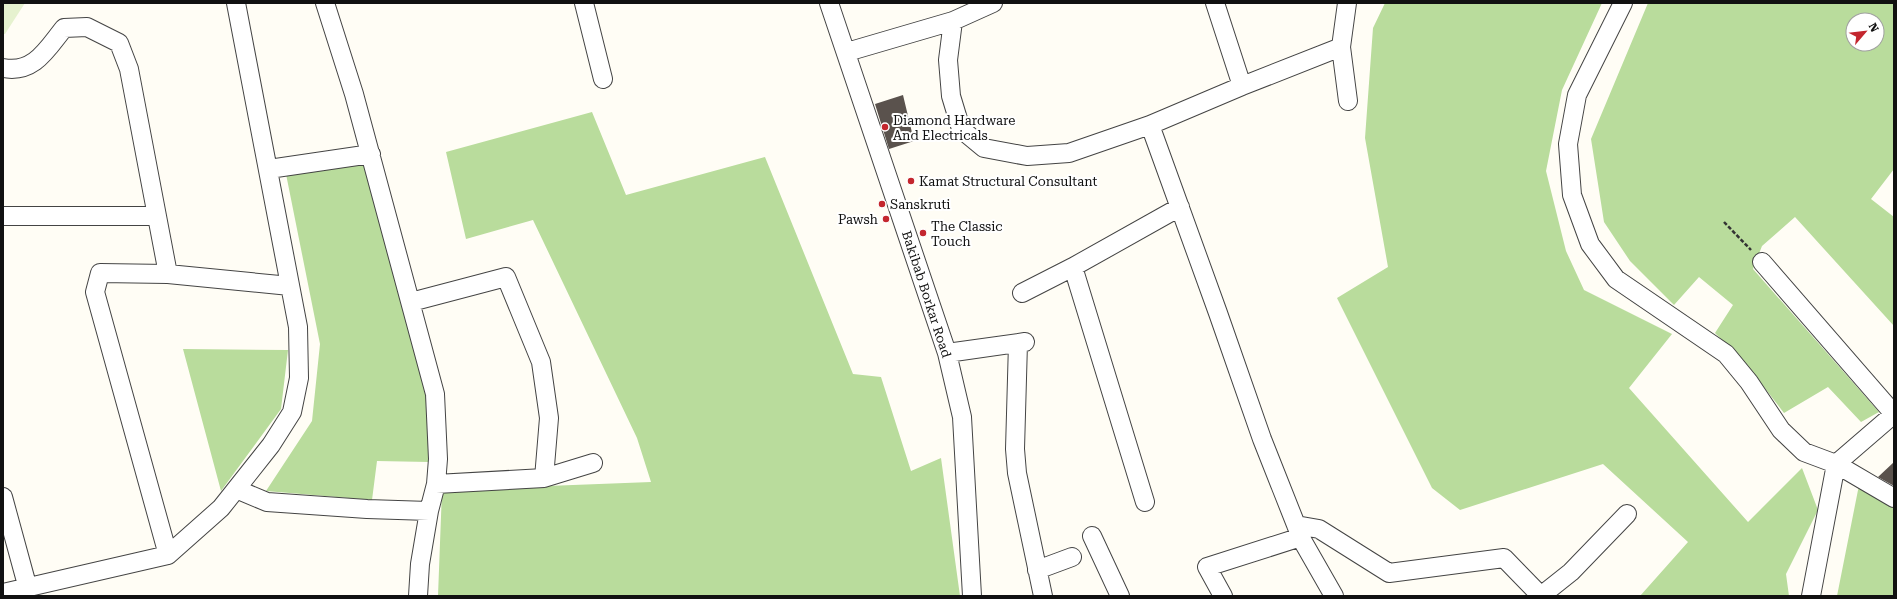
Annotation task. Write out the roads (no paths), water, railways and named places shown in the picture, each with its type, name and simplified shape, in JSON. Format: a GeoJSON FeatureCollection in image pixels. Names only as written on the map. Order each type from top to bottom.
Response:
{"type":"FeatureCollection","features":[{"type":"Feature","properties":{"kind":"street"},"geometry":{"type":"LineString","coordinates":[[3,593],[29,592],[168,555],[221,508],[271,444],[292,412],[299,378],[298,327],[269,169],[236,3]]}},
{"type":"Feature","properties":{"kind":"street"},"geometry":{"type":"LineString","coordinates":[[325,3],[354,94],[371,154],[435,394],[438,459],[436,484],[429,511],[420,564],[418,596]]}},
{"type":"Feature","properties":{"kind":"street"},"geometry":{"type":"LineString","coordinates":[[584,3],[603,79]]}},
{"type":"Feature","properties":{"kind":"street","name":"Bakibab Borkar Road"},"geometry":{"type":"LineString","coordinates":[[829,3],[847,52],[947,353],[962,417],[972,596]]}},
{"type":"Feature","properties":{"kind":"street"},"geometry":{"type":"LineString","coordinates":[[847,52],[952,21],[993,3]]}},
{"type":"Feature","properties":{"kind":"street"},"geometry":{"type":"LineString","coordinates":[[1215,3],[1242,86]]}},
{"type":"Feature","properties":{"kind":"street"},"geometry":{"type":"LineString","coordinates":[[1348,3],[1341,47],[1348,101]]}},
{"type":"Feature","properties":{"kind":"street"},"geometry":{"type":"LineString","coordinates":[[1623,3],[1577,95],[1568,144],[1572,195],[1590,244],[1616,279],[1726,354],[1749,382],[1781,430],[1804,452],[1836,464],[1894,498]]}},
{"type":"Feature","properties":{"kind":"street"},"geometry":{"type":"LineString","coordinates":[[952,21],[948,60],[951,96],[961,128],[984,148],[1027,156],[1069,153],[1150,125],[1242,86],[1341,47]]}},
{"type":"Feature","properties":{"kind":"street"},"geometry":{"type":"LineString","coordinates":[[3,68],[12,70],[35,63],[64,28],[86,27],[119,43],[129,69],[168,274]]}},
{"type":"Feature","properties":{"kind":"street"},"geometry":{"type":"LineString","coordinates":[[1150,125],[1262,439],[1298,531],[1334,596]]}},
{"type":"Feature","properties":{"kind":"street"},"geometry":{"type":"LineString","coordinates":[[269,169],[371,154]]}},
{"type":"Feature","properties":{"kind":"street"},"geometry":{"type":"LineString","coordinates":[[1022,294],[1180,207]]}},
{"type":"Feature","properties":{"kind":"street"},"geometry":{"type":"LineString","coordinates":[[3,216],[157,216]]}},
{"type":"Feature","properties":{"kind":"street"},"geometry":{"type":"LineString","coordinates":[[1762,262],[1894,414],[1836,464],[1811,596]]}},
{"type":"Feature","properties":{"kind":"street"},"geometry":{"type":"LineString","coordinates":[[1073,267],[1145,502]]}},
{"type":"Feature","properties":{"kind":"street"},"geometry":{"type":"LineString","coordinates":[[168,555],[95,292],[100,273],[168,274],[290,286]]}},
{"type":"Feature","properties":{"kind":"street"},"geometry":{"type":"LineString","coordinates":[[411,302],[506,276],[541,362],[549,418],[544,478]]}},
{"type":"Feature","properties":{"kind":"street"},"geometry":{"type":"LineString","coordinates":[[947,353],[1021,342],[1015,449],[1017,473],[1043,596]]}},
{"type":"Feature","properties":{"kind":"street"},"geometry":{"type":"LineString","coordinates":[[436,484],[544,478],[593,463]]}},
{"type":"Feature","properties":{"kind":"street"},"geometry":{"type":"LineString","coordinates":[[236,489],[267,502],[367,509],[429,511]]}},
{"type":"Feature","properties":{"kind":"street"},"geometry":{"type":"LineString","coordinates":[[3,497],[29,592]]}},
{"type":"Feature","properties":{"kind":"street"},"geometry":{"type":"LineString","coordinates":[[1223,596],[1207,567],[1298,531],[1319,529],[1388,573],[1504,558],[1542,596],[1571,572],[1627,514]]}},
{"type":"Feature","properties":{"kind":"street"},"geometry":{"type":"LineString","coordinates":[[1092,536],[1120,596]]}},
{"type":"Feature","properties":{"kind":"street"},"geometry":{"type":"LineString","coordinates":[[1037,570],[1072,557]]}},
{"type":"Feature","properties":{"kind":"place","name":"Diamond Hardware And Electricals"},"geometry":{"type":"Point","coordinates":[885,127]}},
{"type":"Feature","properties":{"kind":"place","name":"Kamat Structural Consultant"},"geometry":{"type":"Point","coordinates":[911,181]}},
{"type":"Feature","properties":{"kind":"place","name":"Sanskruti"},"geometry":{"type":"Point","coordinates":[882,204]}},
{"type":"Feature","properties":{"kind":"place","name":"Pawsh"},"geometry":{"type":"Point","coordinates":[886,219]}},
{"type":"Feature","properties":{"kind":"place","name":"The Classic Touch"},"geometry":{"type":"Point","coordinates":[923,233]}}]}
